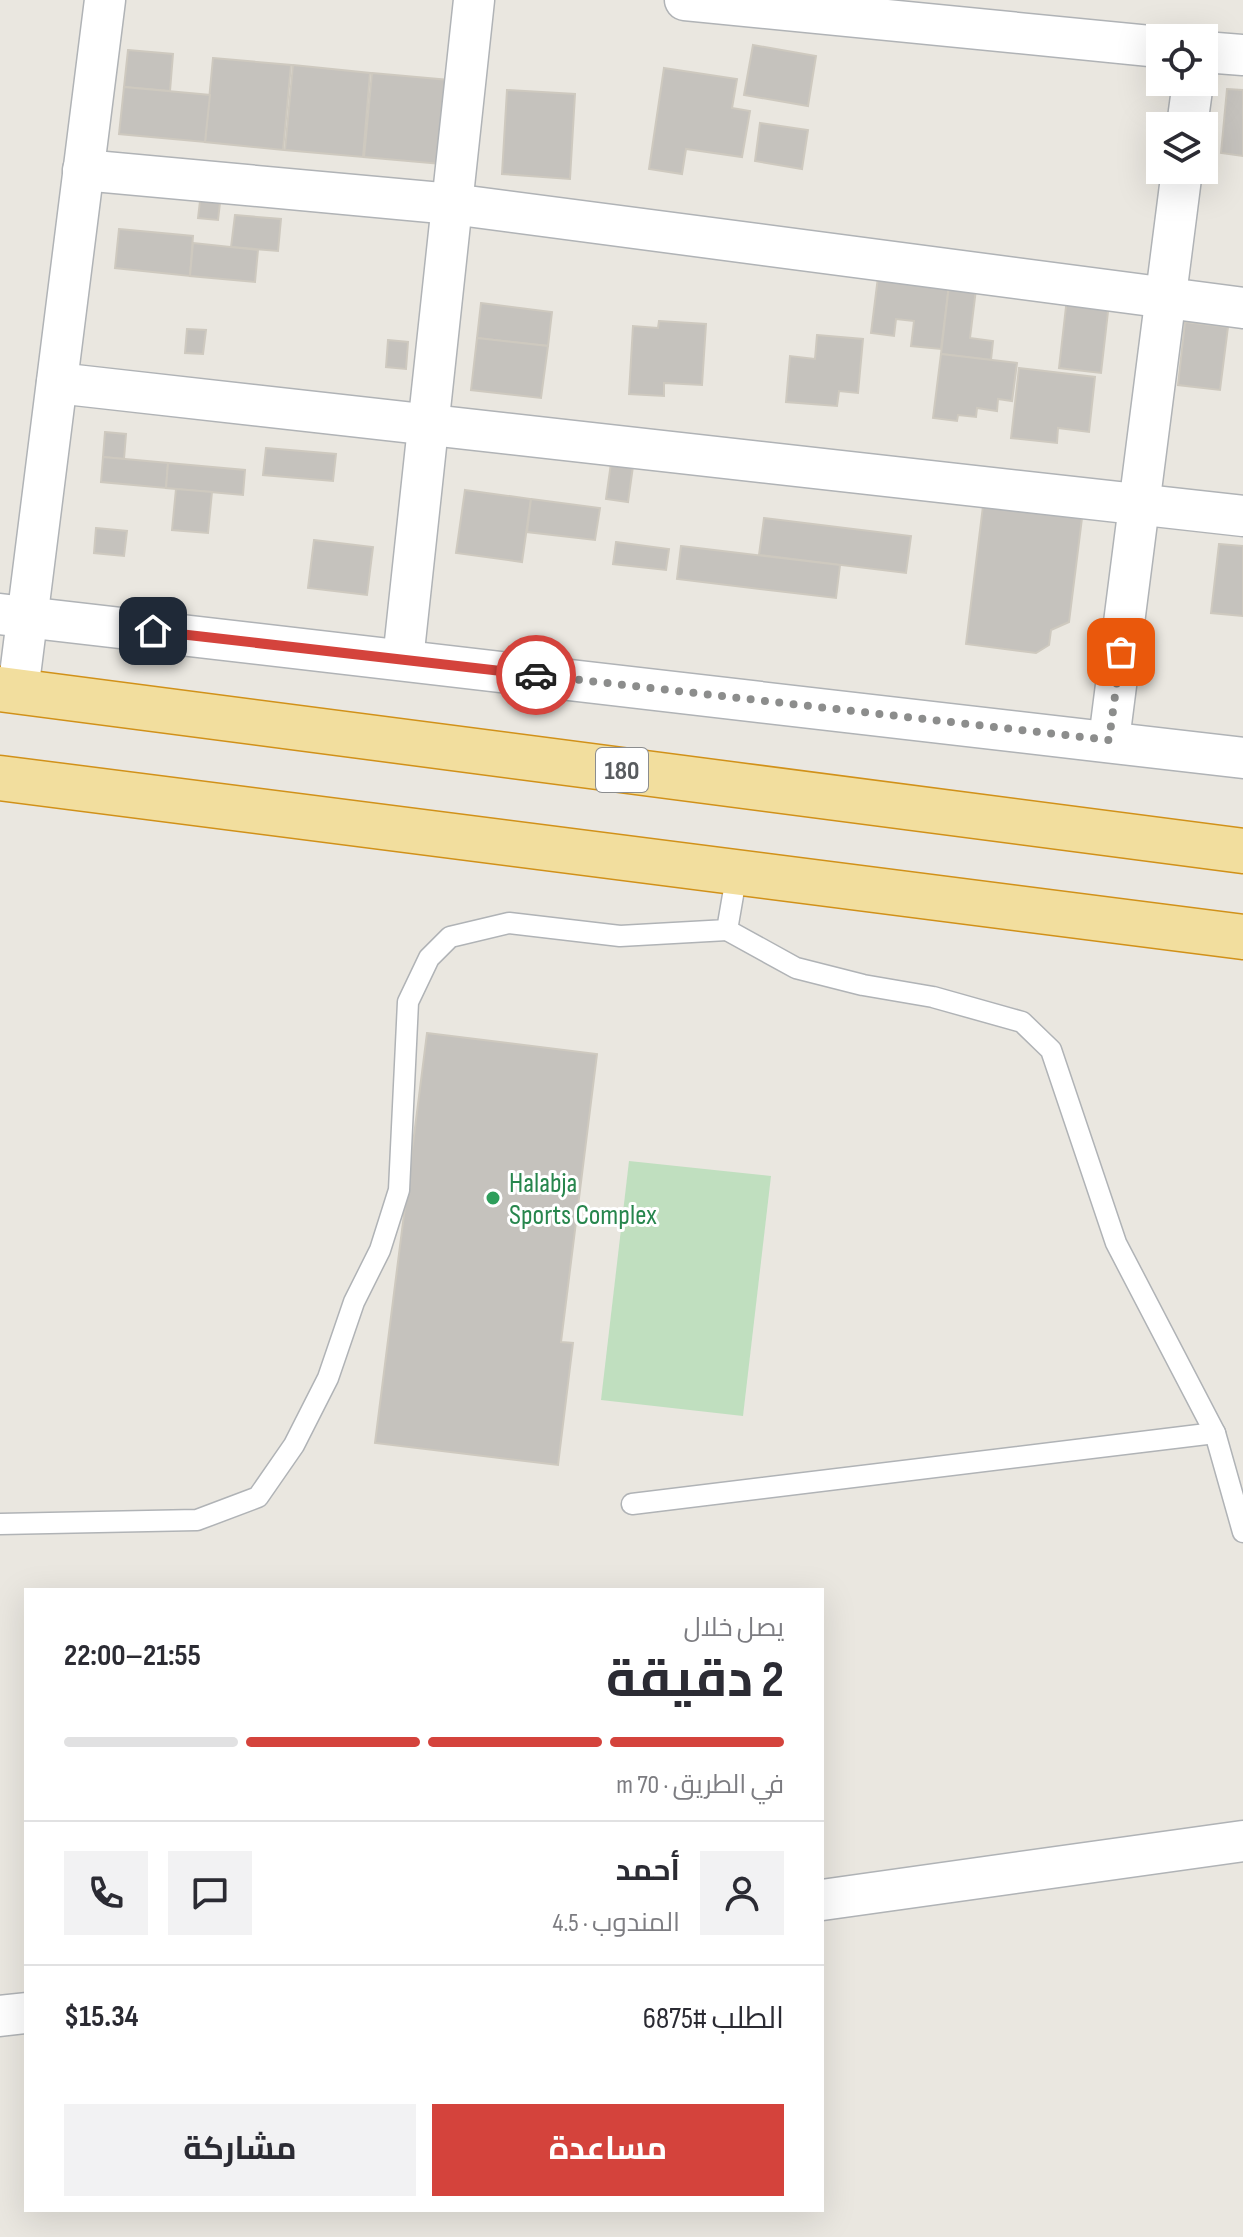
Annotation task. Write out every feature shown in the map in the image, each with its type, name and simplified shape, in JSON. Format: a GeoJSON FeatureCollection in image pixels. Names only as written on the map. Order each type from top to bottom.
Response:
{"type":"FeatureCollection","features":[{"type":"Feature","properties":{"kind":"highway","name":"180"},"geometry":{"type":"LineString","coordinates":[[9,690],[1243,851]]}},
{"type":"Feature","properties":{"kind":"highway"},"geometry":{"type":"LineString","coordinates":[[0,778],[1243,937]]}},
{"type":"Feature","properties":{"kind":"street"},"geometry":{"type":"LineString","coordinates":[[9,690],[14,615],[57,383],[105,0]]}},
{"type":"Feature","properties":{"kind":"street"},"geometry":{"type":"LineString","coordinates":[[403,660],[474,0]]}},
{"type":"Feature","properties":{"kind":"street"},"geometry":{"type":"LineString","coordinates":[[685,0],[856,8],[1146,45]]}},
{"type":"Feature","properties":{"kind":"street"},"geometry":{"type":"LineString","coordinates":[[1218,53],[1243,55]]}},
{"type":"Feature","properties":{"kind":"street"},"geometry":{"type":"LineString","coordinates":[[83,170],[452,204],[1243,308]]}},
{"type":"Feature","properties":{"kind":"street"},"geometry":{"type":"LineString","coordinates":[[1109,740],[1180,184]]}},
{"type":"Feature","properties":{"kind":"street"},"geometry":{"type":"LineString","coordinates":[[57,383],[1243,516]]}},
{"type":"Feature","properties":{"kind":"street"},"geometry":{"type":"LineString","coordinates":[[14,615],[1243,758]]}},
{"type":"Feature","properties":{"kind":"street"},"geometry":{"type":"LineString","coordinates":[[824,1900],[1243,1841]]}},
{"type":"Feature","properties":{"kind":"street"},"geometry":{"type":"LineString","coordinates":[[0,2016],[24,2013]]}},
{"type":"Feature","properties":{"kind":"lane"},"geometry":{"type":"LineString","coordinates":[[727,930],[737,872]]}},
{"type":"Feature","properties":{"kind":"lane"},"geometry":{"type":"LineString","coordinates":[[0,1524],[197,1520],[258,1497],[294,1445],[328,1378],[354,1302],[380,1250],[399,1190],[408,1002],[429,958],[450,937],[509,923],[620,936],[727,930],[796,968],[863,985],[933,997],[1022,1022],[1051,1050],[1116,1243],[1215,1433],[1243,1532]]}},
{"type":"Feature","properties":{"kind":"lane"},"geometry":{"type":"LineString","coordinates":[[632,1504],[1215,1433]]}},
{"type":"Feature","properties":{"kind":"green space"},"geometry":{"type":"Polygon","coordinates":[[[629,1161],[771,1176],[743,1416],[601,1400],[629,1161]]]}},
{"type":"Feature","properties":{"kind":"building"},"geometry":{"type":"Polygon","coordinates":[[[753,45],[816,56],[808,106],[744,95],[753,45]]]}},
{"type":"Feature","properties":{"kind":"building"},"geometry":{"type":"Polygon","coordinates":[[[128,50],[173,54],[170,91],[124,87],[128,50]]]}},
{"type":"Feature","properties":{"kind":"building"},"geometry":{"type":"Polygon","coordinates":[[[213,58],[291,65],[283,150],[205,142],[213,58]]]}},
{"type":"Feature","properties":{"kind":"building"},"geometry":{"type":"Polygon","coordinates":[[[293,65],[370,73],[363,157],[285,150],[293,65]]]}},
{"type":"Feature","properties":{"kind":"building"},"geometry":{"type":"Polygon","coordinates":[[[664,68],[737,79],[732,108],[750,111],[742,157],[686,149],[682,174],[649,169],[664,68]]]}},
{"type":"Feature","properties":{"kind":"building"},"geometry":{"type":"Polygon","coordinates":[[[372,73],[449,80],[441,164],[364,157],[372,73]]]}},
{"type":"Feature","properties":{"kind":"building"},"geometry":{"type":"Polygon","coordinates":[[[124,87],[210,95],[205,142],[119,134],[124,87]]]}},
{"type":"Feature","properties":{"kind":"building"},"geometry":{"type":"Polygon","coordinates":[[[1227,89],[1243,90],[1243,156],[1221,153],[1227,89]]]}},
{"type":"Feature","properties":{"kind":"building"},"geometry":{"type":"Polygon","coordinates":[[[507,90],[575,94],[570,179],[502,174],[507,90]]]}},
{"type":"Feature","properties":{"kind":"building"},"geometry":{"type":"Polygon","coordinates":[[[760,123],[808,130],[802,169],[755,161],[760,123]]]}},
{"type":"Feature","properties":{"kind":"building"},"geometry":{"type":"Polygon","coordinates":[[[200,201],[220,203],[218,220],[198,218],[200,201]]]}},
{"type":"Feature","properties":{"kind":"building"},"geometry":{"type":"Polygon","coordinates":[[[235,215],[281,219],[278,251],[231,247],[235,215]]]}},
{"type":"Feature","properties":{"kind":"building"},"geometry":{"type":"Polygon","coordinates":[[[119,229],[193,236],[190,276],[115,268],[119,229]]]}},
{"type":"Feature","properties":{"kind":"building"},"geometry":{"type":"Polygon","coordinates":[[[193,243],[258,250],[255,282],[190,276],[193,243]]]}},
{"type":"Feature","properties":{"kind":"building"},"geometry":{"type":"Polygon","coordinates":[[[878,277],[949,285],[941,349],[911,346],[914,321],[896,319],[894,336],[871,333],[878,277]]]}},
{"type":"Feature","properties":{"kind":"building"},"geometry":{"type":"Polygon","coordinates":[[[949,285],[976,289],[970,338],[993,341],[991,360],[941,354],[949,285]]]}},
{"type":"Feature","properties":{"kind":"building"},"geometry":{"type":"Polygon","coordinates":[[[1067,298],[1109,303],[1101,373],[1059,368],[1067,298]]]}},
{"type":"Feature","properties":{"kind":"building"},"geometry":{"type":"Polygon","coordinates":[[[481,303],[552,312],[548,346],[477,338],[481,303]]]}},
{"type":"Feature","properties":{"kind":"building"},"geometry":{"type":"Polygon","coordinates":[[[659,321],[706,324],[702,385],[664,383],[664,396],[629,394],[633,326],[658,328],[659,321]]]}},
{"type":"Feature","properties":{"kind":"building"},"geometry":{"type":"Polygon","coordinates":[[[1185,322],[1228,327],[1220,390],[1178,385],[1185,322]]]}},
{"type":"Feature","properties":{"kind":"building"},"geometry":{"type":"Polygon","coordinates":[[[187,329],[206,330],[203,354],[185,353],[187,329]]]}},
{"type":"Feature","properties":{"kind":"building"},"geometry":{"type":"Polygon","coordinates":[[[817,335],[863,339],[858,393],[839,391],[837,406],[786,402],[790,356],[815,359],[817,335]]]}},
{"type":"Feature","properties":{"kind":"building"},"geometry":{"type":"Polygon","coordinates":[[[477,338],[548,346],[541,398],[471,390],[477,338]]]}},
{"type":"Feature","properties":{"kind":"building"},"geometry":{"type":"Polygon","coordinates":[[[388,340],[408,342],[406,369],[386,367],[388,340]]]}},
{"type":"Feature","properties":{"kind":"building"},"geometry":{"type":"Polygon","coordinates":[[[941,354],[1017,363],[1012,401],[998,399],[997,411],[977,408],[976,417],[958,415],[957,421],[933,418],[941,354]]]}},
{"type":"Feature","properties":{"kind":"building"},"geometry":{"type":"Polygon","coordinates":[[[1019,368],[1095,377],[1089,432],[1058,428],[1057,443],[1011,438],[1019,368]]]}},
{"type":"Feature","properties":{"kind":"building"},"geometry":{"type":"Polygon","coordinates":[[[105,432],[126,434],[124,459],[103,457],[105,432]]]}},
{"type":"Feature","properties":{"kind":"building"},"geometry":{"type":"Polygon","coordinates":[[[266,448],[336,454],[333,481],[263,475],[266,448]]]}},
{"type":"Feature","properties":{"kind":"building"},"geometry":{"type":"Polygon","coordinates":[[[612,456],[634,459],[628,502],[606,499],[612,456]]]}},
{"type":"Feature","properties":{"kind":"building"},"geometry":{"type":"Polygon","coordinates":[[[103,457],[168,463],[166,488],[101,482],[103,457]]]}},
{"type":"Feature","properties":{"kind":"building"},"geometry":{"type":"Polygon","coordinates":[[[168,463],[245,470],[243,495],[166,488],[168,463]]]}},
{"type":"Feature","properties":{"kind":"building"},"geometry":{"type":"Polygon","coordinates":[[[176,489],[212,492],[208,533],[172,530],[176,489]]]}},
{"type":"Feature","properties":{"kind":"building"},"geometry":{"type":"Polygon","coordinates":[[[465,490],[531,499],[522,562],[456,553],[465,490]]]}},
{"type":"Feature","properties":{"kind":"building"},"geometry":{"type":"Polygon","coordinates":[[[531,499],[600,508],[595,540],[527,532],[531,499]]]}},
{"type":"Feature","properties":{"kind":"building"},"geometry":{"type":"Polygon","coordinates":[[[983,506],[1082,518],[1069,622],[1051,630],[1049,645],[1036,653],[966,644],[983,506]]]}},
{"type":"Feature","properties":{"kind":"building"},"geometry":{"type":"Polygon","coordinates":[[[764,518],[911,536],[906,573],[759,555],[764,518]]]}},
{"type":"Feature","properties":{"kind":"building"},"geometry":{"type":"Polygon","coordinates":[[[96,528],[127,531],[124,556],[94,553],[96,528]]]}},
{"type":"Feature","properties":{"kind":"building"},"geometry":{"type":"Polygon","coordinates":[[[314,540],[373,547],[367,595],[308,588],[314,540]]]}},
{"type":"Feature","properties":{"kind":"building"},"geometry":{"type":"Polygon","coordinates":[[[616,542],[669,549],[666,570],[613,564],[616,542]]]}},
{"type":"Feature","properties":{"kind":"building"},"geometry":{"type":"Polygon","coordinates":[[[1219,544],[1243,546],[1243,616],[1211,613],[1219,544]]]}},
{"type":"Feature","properties":{"kind":"building"},"geometry":{"type":"Polygon","coordinates":[[[681,546],[840,565],[836,598],[677,579],[681,546]]]}},
{"type":"Feature","properties":{"kind":"building","name":"Halabja Sports Complex"},"geometry":{"type":"Polygon","coordinates":[[[427,1033],[597,1054],[561,1342],[573,1343],[558,1465],[375,1443],[427,1033]]]}},
{"type":"Feature","properties":{"kind":"way so far"},"geometry":{"type":"LineString","coordinates":[[536,675],[1109,740],[1121,652]]}},
{"type":"Feature","properties":{"kind":"place","name":"Halabja Sports Complex"},"geometry":{"type":"Point","coordinates":[493,1198]}},
{"type":"Feature","properties":{"kind":"route"},"geometry":{"type":"LineString","coordinates":[[153,631],[536,675]]}}]}
